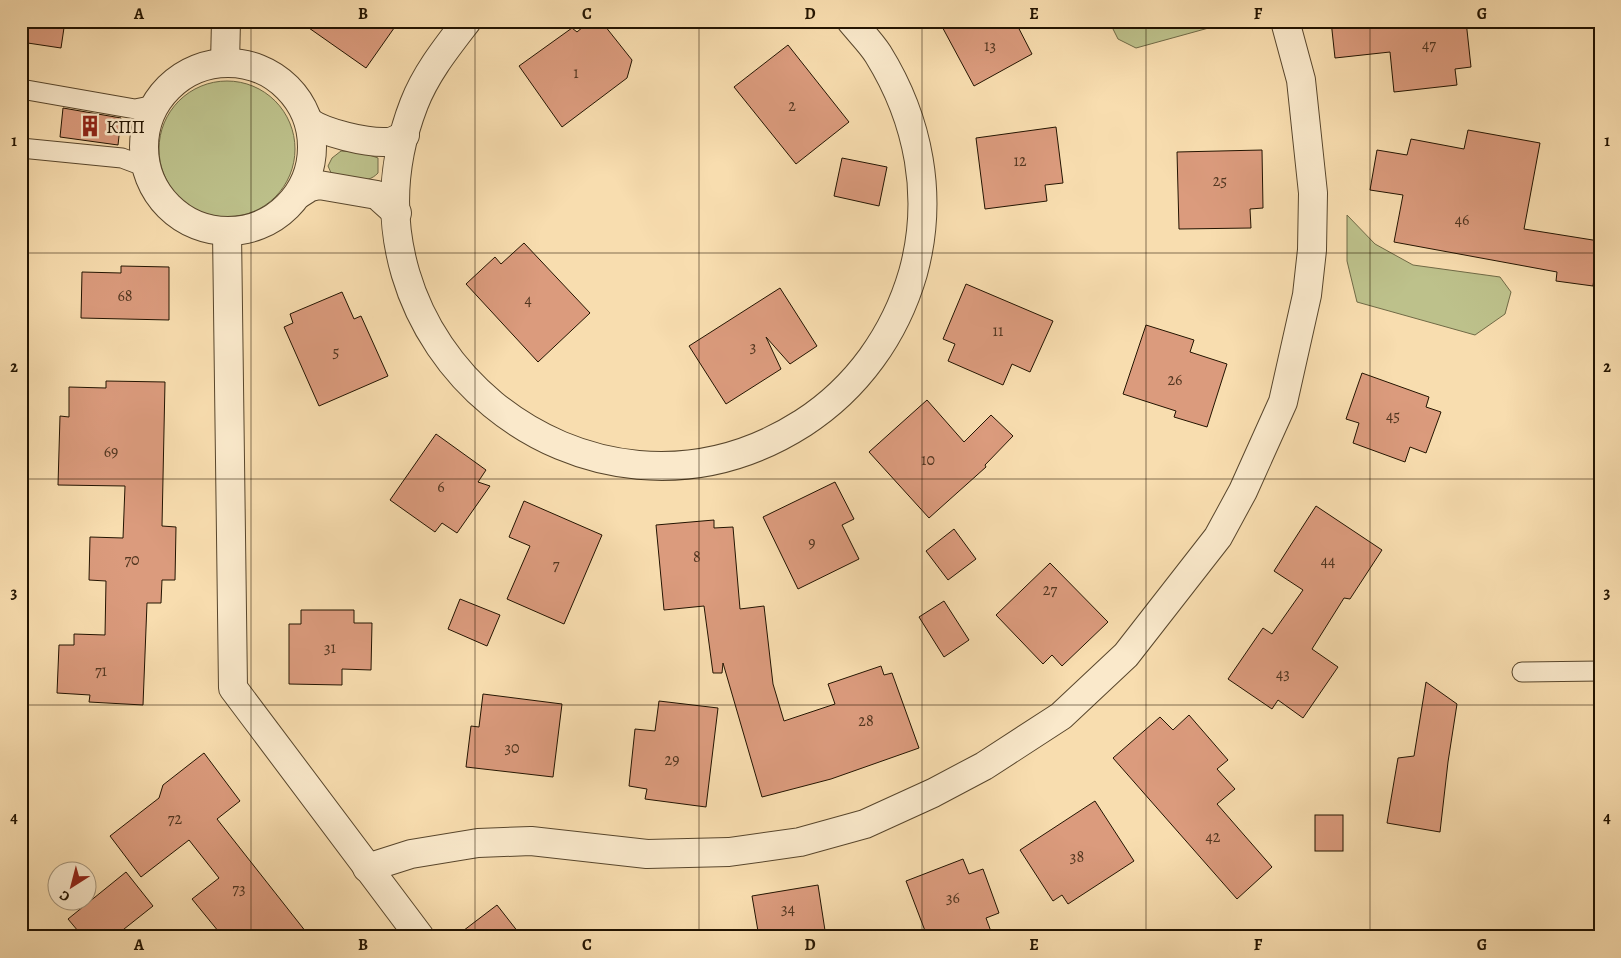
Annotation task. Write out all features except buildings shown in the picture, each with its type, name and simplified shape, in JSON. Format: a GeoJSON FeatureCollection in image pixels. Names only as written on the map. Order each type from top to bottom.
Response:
{"type":"FeatureCollection","features":[{"type":"Feature","properties":{"kind":"street"},"geometry":{"type":"LineString","coordinates":[[225,63],[226,21]]}},
{"type":"Feature","properties":{"kind":"street"},"geometry":{"type":"LineString","coordinates":[[467,21],[439,57],[415,102],[405,135],[396,192],[398,238],[408,282],[426,325],[451,364],[482,397],[519,425],[560,446],[604,460],[649,465],[695,463],[740,454],[782,436],[821,411],[855,380],[883,343],[902,305],[920,248],[923,197],[917,145],[901,96],[876,52],[850,21]]}},
{"type":"Feature","properties":{"kind":"street"},"geometry":{"type":"LineString","coordinates":[[367,868],[412,854],[478,843],[530,841],[647,854],[729,852],[800,842],[865,824],[934,793],[984,766],[1061,716],[1126,655],[1218,537],[1244,490],[1283,402],[1307,295],[1312,250],[1313,193],[1301,80],[1285,21]]}},
{"type":"Feature","properties":{"kind":"street"},"geometry":{"type":"LineString","coordinates":[[225,63],[247,65],[268,72],[286,85],[299,102],[309,122],[312,140],[312,159],[307,178],[299,194],[285,210],[268,222],[248,229],[227,232],[205,228],[184,220],[173,210],[154,188],[146,167],[143,145],[147,124],[155,105],[168,88],[184,75],[204,66],[225,63]]}},
{"type":"Feature","properties":{"kind":"street"},"geometry":{"type":"LineString","coordinates":[[309,122],[329,133],[377,141],[394,141],[405,135]]}},
{"type":"Feature","properties":{"kind":"street"},"geometry":{"type":"LineString","coordinates":[[299,194],[310,187],[319,186],[377,195],[397,213]]}},
{"type":"Feature","properties":{"kind":"street"},"geometry":{"type":"LineString","coordinates":[[227,232],[233,688],[420,937]]}},
{"type":"Feature","properties":{"kind":"lane"},"geometry":{"type":"LineString","coordinates":[[21,89],[135,109],[155,105]]}},
{"type":"Feature","properties":{"kind":"lane"},"geometry":{"type":"LineString","coordinates":[[21,148],[122,158],[146,167]]}},
{"type":"Feature","properties":{"kind":"lane"},"geometry":{"type":"LineString","coordinates":[[1522,672],[1600,671]]}},
{"type":"Feature","properties":{"kind":"green space"},"geometry":{"type":"Polygon","coordinates":[[[1109,21],[1234,21],[1136,48],[1118,39],[1109,21]]]}},
{"type":"Feature","properties":{"kind":"green space"},"geometry":{"type":"Polygon","coordinates":[[[227,81],[253,86],[275,101],[290,123],[295,149],[290,175],[275,197],[253,212],[227,217],[201,212],[179,197],[164,175],[159,149],[164,123],[179,101],[201,86],[227,81]]]}},
{"type":"Feature","properties":{"kind":"green space"},"geometry":{"type":"Polygon","coordinates":[[[341,151],[361,152],[378,158],[378,173],[373,177],[362,180],[332,175],[328,166],[332,158],[341,151]]]}},
{"type":"Feature","properties":{"kind":"green space"},"geometry":{"type":"Polygon","coordinates":[[[1347,215],[1375,244],[1413,265],[1500,277],[1511,292],[1505,314],[1475,335],[1357,302],[1347,261],[1347,215]]]}},
{"type":"Feature","properties":{"kind":"place","name":"КПП"},"geometry":{"type":"Point","coordinates":[90,126]}}]}
